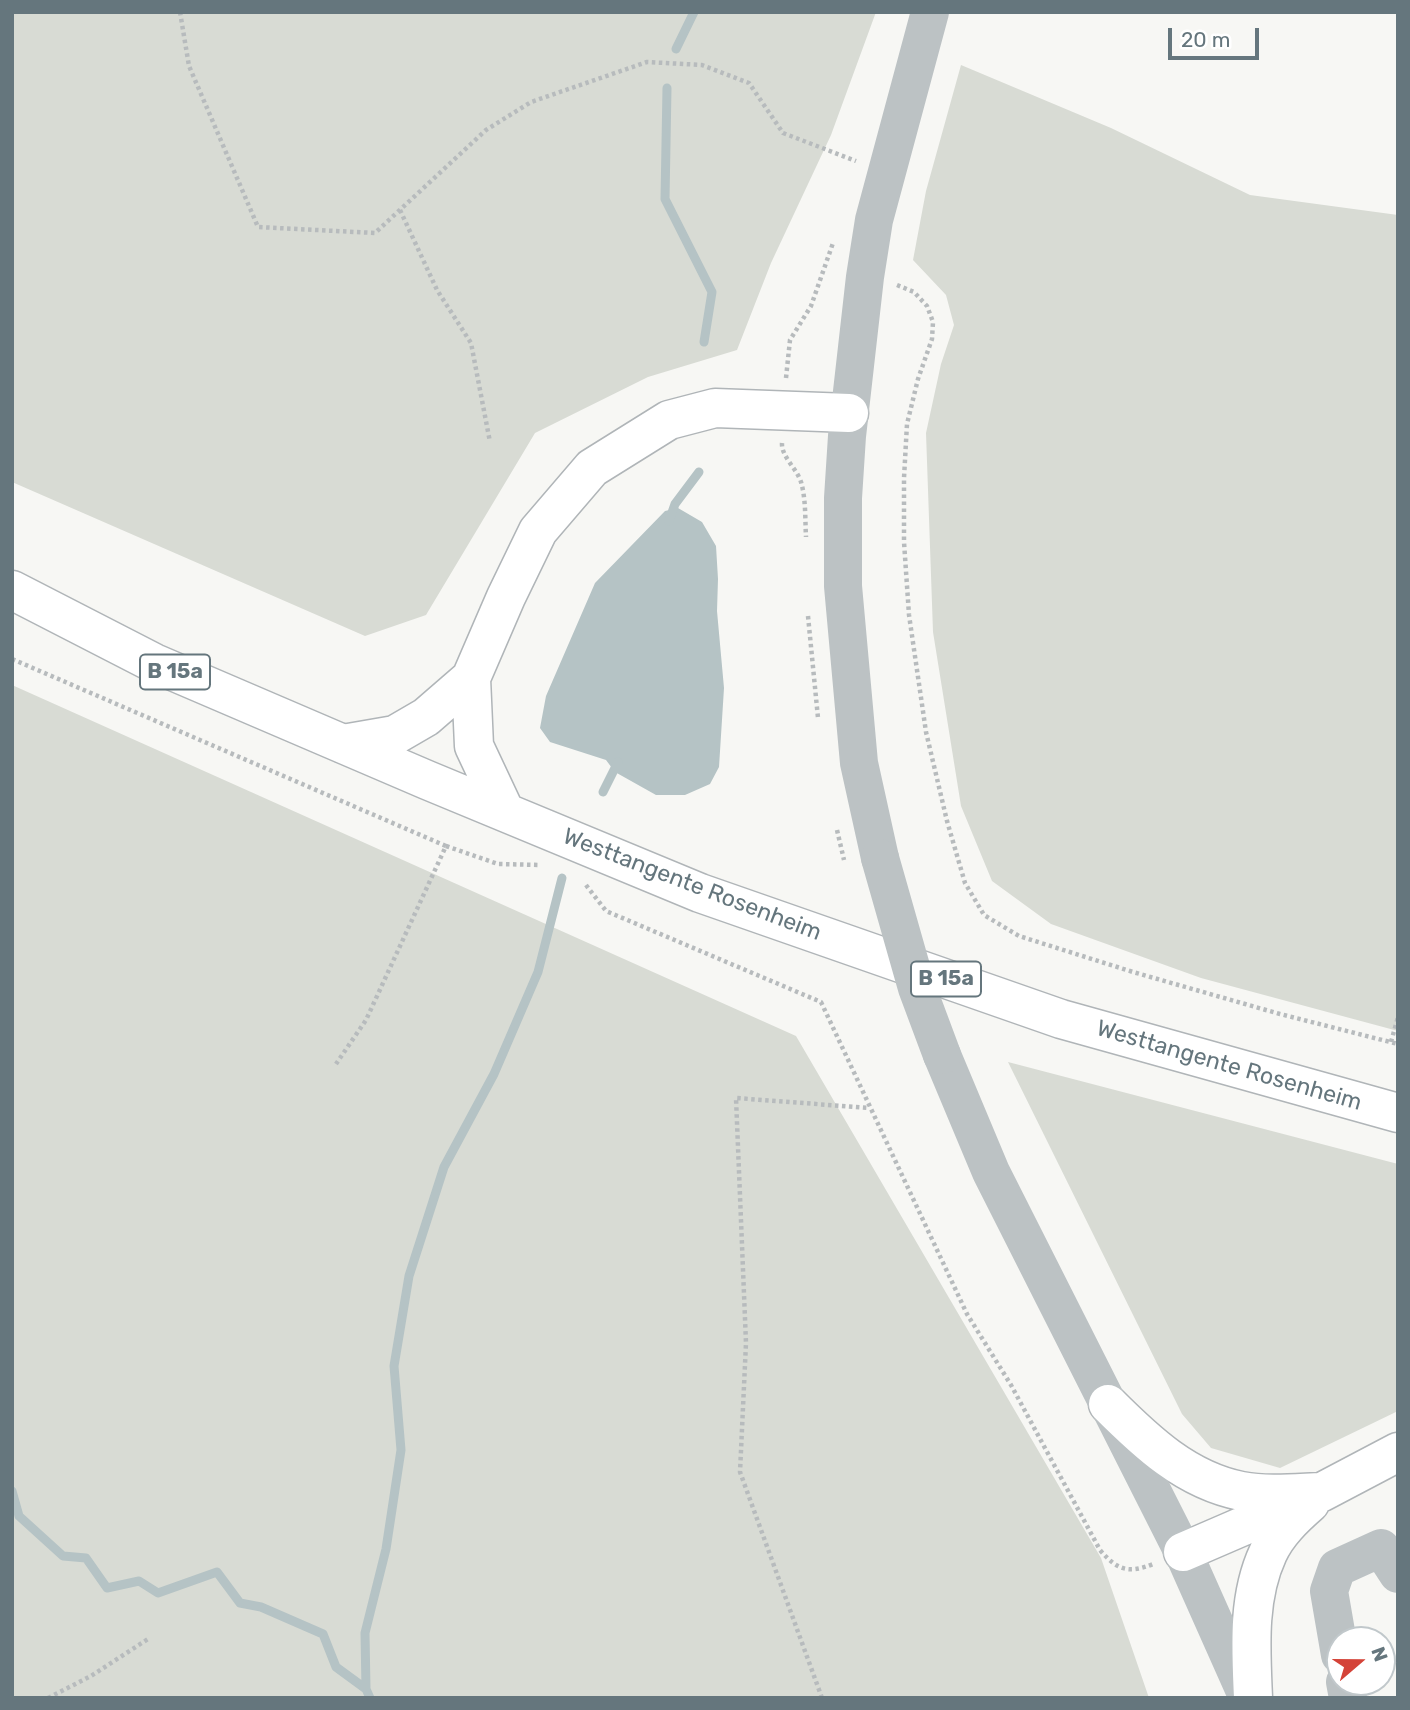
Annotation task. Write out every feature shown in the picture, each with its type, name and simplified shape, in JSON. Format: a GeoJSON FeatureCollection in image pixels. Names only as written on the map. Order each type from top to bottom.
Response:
{"type":"FeatureCollection","features":[{"type":"Feature","properties":{"kind":"highway"},"geometry":{"type":"LineString","coordinates":[[343,744],[395,735],[426,717],[471,678],[538,531],[592,468],[669,420],[715,408],[849,413]]}},
{"type":"Feature","properties":{"kind":"highway","name":"Westtangente Rosenheim"},"geometry":{"type":"LineString","coordinates":[[12,590],[155,663],[699,893],[1061,1019],[1398,1113]]}},
{"type":"Feature","properties":{"kind":"highway"},"geometry":{"type":"LineString","coordinates":[[471,678],[474,746],[505,812]]}},
{"type":"Feature","properties":{"kind":"highway"},"geometry":{"type":"LineString","coordinates":[[1108,1404],[1167,1458],[1205,1480],[1240,1491],[1273,1494],[1322,1492]]}},
{"type":"Feature","properties":{"kind":"highway"},"geometry":{"type":"LineString","coordinates":[[1168,1558],[1322,1492],[1398,1452]]}},
{"type":"Feature","properties":{"kind":"highway"},"geometry":{"type":"LineString","coordinates":[[1250,1698],[1254,1596],[1268,1552],[1288,1523],[1322,1492]]}},
{"type":"Feature","properties":{"kind":"street"},"geometry":{"type":"LineString","coordinates":[[930,12],[874,220],[849,413],[843,498],[843,586],[859,763],[880,858],[913,975],[942,1055],[991,1172],[1108,1404],[1168,1558],[1250,1698]]}},
{"type":"Feature","properties":{"kind":"street"},"geometry":{"type":"LineString","coordinates":[[1335,1626],[1329,1591],[1337,1569],[1381,1548],[1398,1574]]}},
{"type":"Feature","properties":{"kind":"path"},"geometry":{"type":"LineString","coordinates":[[180,12],[189,66],[258,227],[375,233],[486,130],[531,102],[647,62],[702,65],[749,83],[783,133],[860,162]]}},
{"type":"Feature","properties":{"kind":"path"},"geometry":{"type":"LineString","coordinates":[[400,210],[437,290],[471,343],[490,442]]}},
{"type":"Feature","properties":{"kind":"path"},"geometry":{"type":"LineString","coordinates":[[865,277],[899,285],[914,292],[927,306],[933,322],[932,339],[918,379],[907,424],[904,542],[909,615],[926,732],[947,821],[965,883],[984,915],[1019,936],[1121,968],[1280,1014],[1395,1043],[1398,1017]]}},
{"type":"Feature","properties":{"kind":"path"},"geometry":{"type":"LineString","coordinates":[[12,659],[446,846],[498,864],[541,865]]}},
{"type":"Feature","properties":{"kind":"path"},"geometry":{"type":"LineString","coordinates":[[336,1064],[366,1020],[446,846]]}},
{"type":"Feature","properties":{"kind":"path"},"geometry":{"type":"LineString","coordinates":[[584,882],[606,911],[821,1002],[967,1314],[1011,1385],[1100,1550],[1112,1563],[1125,1569],[1141,1569],[1168,1558]]}},
{"type":"Feature","properties":{"kind":"path"},"geometry":{"type":"LineString","coordinates":[[822,1698],[740,1472],[746,1343],[736,1098],[869,1108]]}},
{"type":"Feature","properties":{"kind":"path"},"geometry":{"type":"LineString","coordinates":[[48,1698],[91,1676],[148,1639]]}},
{"type":"Feature","properties":{"kind":"shaded area"},"geometry":{"type":"Polygon","coordinates":[[[12,12],[876,12],[831,135],[771,263],[737,350],[648,377],[535,433],[426,615],[365,636],[12,482],[12,12]]]}},
{"type":"Feature","properties":{"kind":"shaded area"},"geometry":{"type":"Polygon","coordinates":[[[961,65],[1111,128],[1250,195],[1398,215],[1398,1031],[1201,978],[1051,924],[992,881],[961,806],[933,632],[926,433],[941,364],[954,325],[946,295],[913,260],[926,191],[961,65]]]}},
{"type":"Feature","properties":{"kind":"shaded area"},"geometry":{"type":"Polygon","coordinates":[[[678,508],[702,522],[716,546],[717,611],[724,688],[719,767],[710,784],[685,795],[656,795],[615,772],[606,760],[550,742],[540,728],[546,696],[595,583],[665,511],[678,508]]]}},
{"type":"Feature","properties":{"kind":"shaded area"},"geometry":{"type":"Polygon","coordinates":[[[12,685],[796,1036],[1101,1558],[1149,1698],[12,1698],[12,685]]]}},
{"type":"Feature","properties":{"kind":"shaded area"},"geometry":{"type":"Polygon","coordinates":[[[1008,1062],[1398,1164],[1398,1411],[1280,1468],[1211,1448],[1182,1414],[1008,1062]]]}},
{"type":"Feature","properties":{"kind":"waterway"},"geometry":{"type":"LineString","coordinates":[[676,49],[694,12]]}},
{"type":"Feature","properties":{"kind":"waterway"},"geometry":{"type":"LineString","coordinates":[[667,88],[665,199],[712,292],[704,342]]}},
{"type":"Feature","properties":{"kind":"waterway"},"geometry":{"type":"LineString","coordinates":[[669,521],[675,504],[699,472]]}},
{"type":"Feature","properties":{"kind":"waterway"},"geometry":{"type":"LineString","coordinates":[[603,792],[618,762]]}},
{"type":"Feature","properties":{"kind":"waterway"},"geometry":{"type":"LineString","coordinates":[[366,1689],[365,1633],[386,1549],[401,1450],[394,1366],[409,1276],[444,1167],[494,1074],[538,972],[562,878]]}},
{"type":"Feature","properties":{"kind":"waterway"},"geometry":{"type":"LineString","coordinates":[[12,1491],[19,1516],[63,1556],[86,1558],[107,1588],[139,1581],[158,1593],[217,1572],[240,1603],[261,1607],[323,1634],[336,1667],[366,1689],[370,1698]]}}]}
